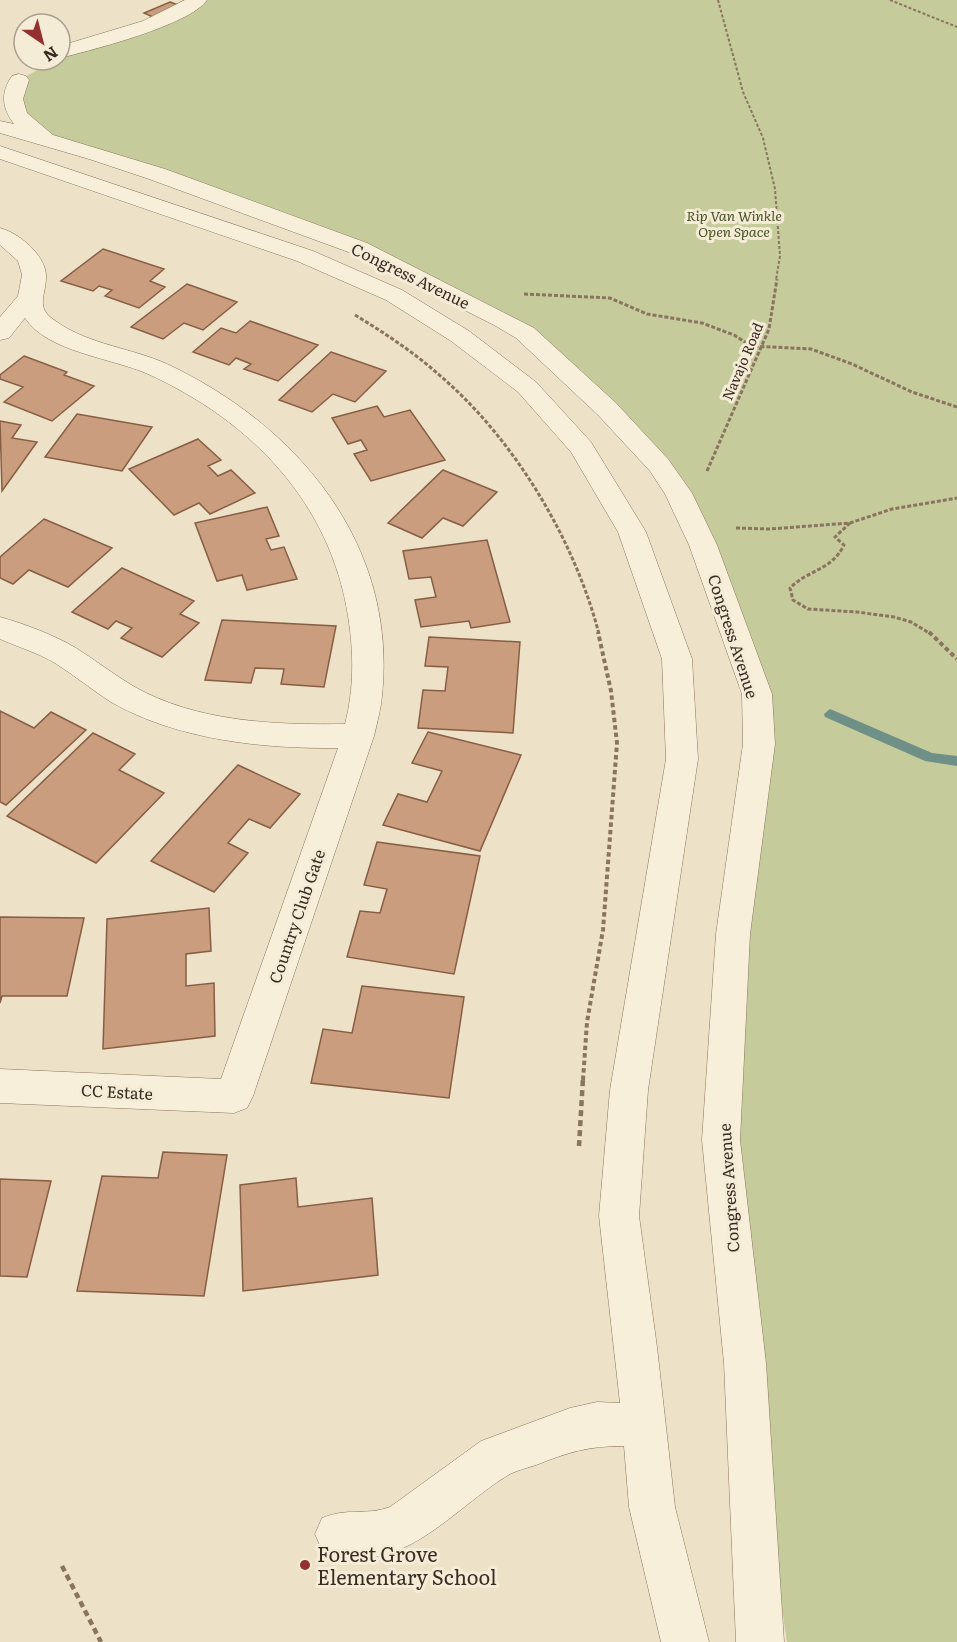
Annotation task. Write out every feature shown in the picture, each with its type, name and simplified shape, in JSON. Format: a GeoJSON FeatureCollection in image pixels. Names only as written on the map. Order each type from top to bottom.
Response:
{"type":"FeatureCollection","features":[{"type":"Feature","properties":{"kind":"street"},"geometry":{"type":"LineString","coordinates":[[72,50],[111,25],[163,0]]}},
{"type":"Feature","properties":{"kind":"street"},"geometry":{"type":"LineString","coordinates":[[82,45],[132,30],[174,13],[198,0]]}},
{"type":"Feature","properties":{"kind":"street"},"geometry":{"type":"LineString","coordinates":[[0,90],[30,72]]}},
{"type":"Feature","properties":{"kind":"street"},"geometry":{"type":"LineString","coordinates":[[34,72],[14,91],[14,100],[21,122],[33,131],[60,143]]}},
{"type":"Feature","properties":{"kind":"street","name":"Congress Avenue"},"geometry":{"type":"LineString","coordinates":[[0,128],[60,143],[157,174],[358,248],[503,320],[525,333],[607,409],[659,465],[678,493],[693,524],[733,625],[757,694],[759,744],[733,934],[721,1140],[745,1363],[760,1642]]}},
{"type":"Feature","properties":{"kind":"street","name":"Congress Avenue"},"geometry":{"type":"LineString","coordinates":[[0,152],[305,256],[394,295],[460,336],[527,387],[582,448],[632,532],[677,659],[682,759],[629,1090],[619,1216],[651,1507],[685,1642]]}},
{"type":"Feature","properties":{"kind":"street"},"geometry":{"type":"LineString","coordinates":[[0,235],[16,246],[28,259],[34,275],[28,299],[0,333]]}},
{"type":"Feature","properties":{"kind":"street","name":"Country Club Gate"},"geometry":{"type":"LineString","coordinates":[[28,299],[38,320],[61,335],[156,369],[200,391],[236,415],[272,444],[306,480],[332,518],[351,561],[362,606],[367,650],[367,693],[358,736],[234,1096]]}},
{"type":"Feature","properties":{"kind":"street"},"geometry":{"type":"LineString","coordinates":[[0,627],[63,654],[122,694],[155,710],[211,726],[285,737],[358,736]]}},
{"type":"Feature","properties":{"kind":"street","name":"CC Estate"},"geometry":{"type":"LineString","coordinates":[[0,1086],[234,1096]]}},
{"type":"Feature","properties":{"kind":"street"},"geometry":{"type":"LineString","coordinates":[[338,1534],[380,1534],[405,1524],[497,1457],[570,1430],[597,1424],[643,1425]]}},
{"type":"Feature","properties":{"kind":"path","name":"Navajo Road"},"geometry":{"type":"LineString","coordinates":[[693,524],[769,329],[780,256],[775,189],[763,138],[743,92],[718,0]]}},
{"type":"Feature","properties":{"kind":"path"},"geometry":{"type":"LineString","coordinates":[[890,0],[957,27]]}},
{"type":"Feature","properties":{"kind":"path"},"geometry":{"type":"LineString","coordinates":[[522,294],[610,298],[648,314],[702,323],[734,335],[751,346],[811,349],[852,364],[912,392],[957,407]]}},
{"type":"Feature","properties":{"kind":"path"},"geometry":{"type":"LineString","coordinates":[[353,314],[381,330],[438,373],[480,416],[517,459],[546,508],[583,582],[598,631],[611,691],[617,743],[603,930],[587,1022],[579,1149]]}},
{"type":"Feature","properties":{"kind":"path"},"geometry":{"type":"LineString","coordinates":[[693,524],[770,529],[850,523],[892,509],[957,498]]}},
{"type":"Feature","properties":{"kind":"path"},"geometry":{"type":"LineString","coordinates":[[850,523],[835,537],[844,545],[839,558],[832,564],[797,579],[790,588],[793,600],[808,609],[878,613],[909,620],[927,630],[950,649],[957,659]]}},
{"type":"Feature","properties":{"kind":"path"},"geometry":{"type":"LineString","coordinates":[[62,1566],[101,1642]]}},
{"type":"Feature","properties":{"kind":"green space","name":"Rip Van Winkle Open Space"},"geometry":{"type":"Polygon","coordinates":[[[198,0],[957,0],[957,1642],[787,1642],[745,1363],[721,1140],[759,744],[678,493],[549,355],[442,288],[33,131],[16,85],[19,80],[34,72],[72,72],[72,53],[198,0]]]}},
{"type":"Feature","properties":{"kind":"building"},"geometry":{"type":"Polygon","coordinates":[[[170,2],[181,6],[155,18],[144,13],[170,2]]]}},
{"type":"Feature","properties":{"kind":"building"},"geometry":{"type":"Polygon","coordinates":[[[103,249],[164,269],[150,281],[165,287],[139,308],[105,296],[112,290],[99,286],[93,291],[61,281],[103,249]]]}},
{"type":"Feature","properties":{"kind":"building"},"geometry":{"type":"Polygon","coordinates":[[[187,284],[237,302],[203,330],[184,323],[163,339],[131,327],[187,284]]]}},
{"type":"Feature","properties":{"kind":"building"},"geometry":{"type":"Polygon","coordinates":[[[250,321],[318,345],[278,381],[244,369],[251,364],[236,358],[229,365],[193,352],[221,328],[236,333],[250,321]]]}},
{"type":"Feature","properties":{"kind":"building"},"geometry":{"type":"Polygon","coordinates":[[[331,352],[386,371],[355,402],[333,394],[312,412],[279,400],[331,352]]]}},
{"type":"Feature","properties":{"kind":"building"},"geometry":{"type":"Polygon","coordinates":[[[24,356],[67,372],[64,375],[94,386],[52,421],[4,402],[23,387],[0,379],[0,375],[24,356]]]}},
{"type":"Feature","properties":{"kind":"building"},"geometry":{"type":"Polygon","coordinates":[[[377,406],[384,417],[410,410],[445,460],[371,481],[354,454],[367,450],[361,440],[348,444],[332,418],[377,406]]]}},
{"type":"Feature","properties":{"kind":"building"},"geometry":{"type":"Polygon","coordinates":[[[77,414],[152,427],[122,471],[45,457],[77,414]]]}},
{"type":"Feature","properties":{"kind":"building"},"geometry":{"type":"Polygon","coordinates":[[[0,421],[21,425],[12,438],[37,442],[2,491],[0,421]]]}},
{"type":"Feature","properties":{"kind":"building"},"geometry":{"type":"Polygon","coordinates":[[[198,439],[221,460],[208,466],[218,476],[231,470],[255,493],[210,514],[199,503],[174,515],[129,469],[198,439]]]}},
{"type":"Feature","properties":{"kind":"building"},"geometry":{"type":"Polygon","coordinates":[[[443,470],[497,492],[463,526],[443,518],[422,538],[388,523],[443,470]]]}},
{"type":"Feature","properties":{"kind":"building"},"geometry":{"type":"Polygon","coordinates":[[[267,507],[279,536],[266,539],[271,550],[284,547],[297,579],[247,590],[242,575],[217,581],[195,523],[267,507]]]}},
{"type":"Feature","properties":{"kind":"building"},"geometry":{"type":"Polygon","coordinates":[[[44,519],[112,548],[68,587],[29,570],[13,584],[0,578],[0,557],[44,519]]]}},
{"type":"Feature","properties":{"kind":"building"},"geometry":{"type":"Polygon","coordinates":[[[487,540],[510,622],[471,628],[469,621],[421,627],[415,600],[436,597],[431,577],[409,579],[403,551],[487,540]]]}},
{"type":"Feature","properties":{"kind":"building"},"geometry":{"type":"Polygon","coordinates":[[[122,568],[194,601],[180,614],[199,623],[162,657],[121,638],[132,628],[116,621],[108,629],[72,612],[122,568]]]}},
{"type":"Feature","properties":{"kind":"building"},"geometry":{"type":"Polygon","coordinates":[[[222,620],[336,626],[324,687],[281,684],[284,669],[255,668],[251,683],[205,680],[222,620]]]}},
{"type":"Feature","properties":{"kind":"building"},"geometry":{"type":"Polygon","coordinates":[[[429,637],[520,642],[513,733],[418,728],[423,690],[445,691],[448,667],[425,666],[429,637]]]}},
{"type":"Feature","properties":{"kind":"building"},"geometry":{"type":"Polygon","coordinates":[[[0,711],[34,728],[51,712],[86,730],[6,805],[0,802],[0,711]]]}},
{"type":"Feature","properties":{"kind":"building"},"geometry":{"type":"Polygon","coordinates":[[[428,732],[521,755],[480,851],[383,825],[398,794],[427,802],[442,771],[412,763],[428,732]]]}},
{"type":"Feature","properties":{"kind":"building"},"geometry":{"type":"Polygon","coordinates":[[[93,733],[135,754],[119,770],[164,793],[96,863],[7,816],[93,733]]]}},
{"type":"Feature","properties":{"kind":"building"},"geometry":{"type":"Polygon","coordinates":[[[238,765],[300,794],[270,828],[249,819],[228,843],[248,853],[214,892],[151,861],[238,765]]]}},
{"type":"Feature","properties":{"kind":"building"},"geometry":{"type":"Polygon","coordinates":[[[377,842],[480,856],[454,974],[347,957],[360,911],[380,913],[387,889],[364,885],[377,842]]]}},
{"type":"Feature","properties":{"kind":"building"},"geometry":{"type":"Polygon","coordinates":[[[209,908],[211,951],[186,954],[186,986],[214,983],[215,1036],[103,1049],[107,919],[209,908]]]}},
{"type":"Feature","properties":{"kind":"building"},"geometry":{"type":"Polygon","coordinates":[[[0,917],[84,918],[67,996],[2,996],[0,1003],[0,917]]]}},
{"type":"Feature","properties":{"kind":"building"},"geometry":{"type":"Polygon","coordinates":[[[362,986],[464,997],[449,1098],[311,1083],[323,1029],[352,1033],[362,986]]]}},
{"type":"Feature","properties":{"kind":"building"},"geometry":{"type":"Polygon","coordinates":[[[163,1152],[227,1155],[204,1296],[77,1291],[102,1176],[158,1178],[163,1152]]]}},
{"type":"Feature","properties":{"kind":"building"},"geometry":{"type":"Polygon","coordinates":[[[296,1178],[298,1207],[372,1198],[378,1275],[243,1291],[240,1185],[296,1178]]]}},
{"type":"Feature","properties":{"kind":"building"},"geometry":{"type":"Polygon","coordinates":[[[0,1179],[51,1181],[27,1277],[0,1276],[0,1179]]]}},
{"type":"Feature","properties":{"kind":"waterway"},"geometry":{"type":"LineString","coordinates":[[830,714],[930,758],[957,761]]}},
{"type":"Feature","properties":{"kind":"place","name":"Forest Grove Elementary School"},"geometry":{"type":"Point","coordinates":[305,1565]}}]}
